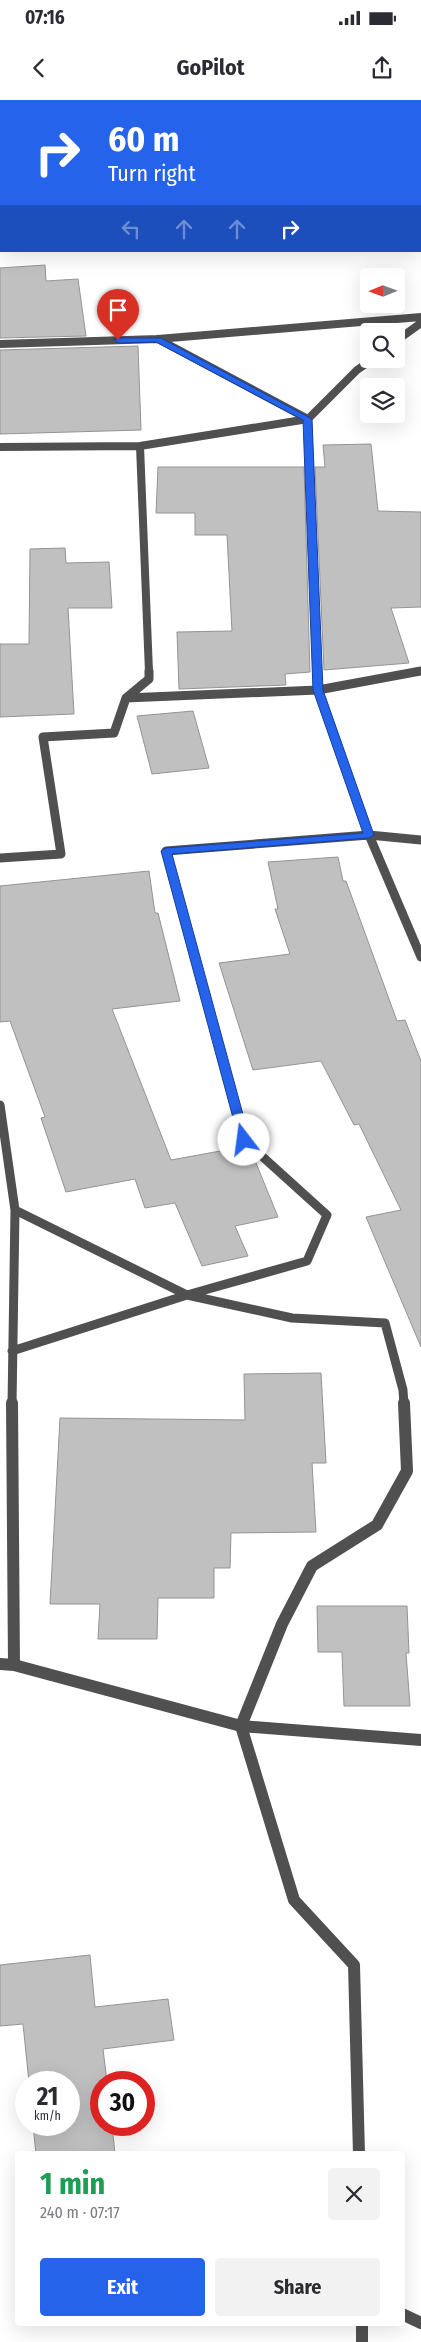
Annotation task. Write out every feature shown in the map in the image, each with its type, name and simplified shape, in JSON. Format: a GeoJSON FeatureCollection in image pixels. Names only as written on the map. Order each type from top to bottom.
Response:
{"type":"FeatureCollection","features":[{"type":"Feature","properties":{"kind":"street"},"geometry":{"type":"LineString","coordinates":[[0,344],[158,339],[421,317]]}},
{"type":"Feature","properties":{"kind":"street"},"geometry":{"type":"LineString","coordinates":[[405,335],[421,323]]}},
{"type":"Feature","properties":{"kind":"street"},"geometry":{"type":"LineString","coordinates":[[158,339],[308,419]]}},
{"type":"Feature","properties":{"kind":"street"},"geometry":{"type":"LineString","coordinates":[[0,447],[140,446],[308,419],[360,368]]}},
{"type":"Feature","properties":{"kind":"street"},"geometry":{"type":"LineString","coordinates":[[308,419],[318,690],[369,835],[421,957]]}},
{"type":"Feature","properties":{"kind":"street"},"geometry":{"type":"LineString","coordinates":[[0,858],[61,854],[43,737],[114,733],[126,698],[148,680],[140,446]]}},
{"type":"Feature","properties":{"kind":"street"},"geometry":{"type":"LineString","coordinates":[[126,698],[318,690],[421,671]]}},
{"type":"Feature","properties":{"kind":"street"},"geometry":{"type":"LineString","coordinates":[[12,1351],[187,1295],[307,1261],[327,1215],[244,1140],[166,851],[369,835],[421,840]]}},
{"type":"Feature","properties":{"kind":"street"},"geometry":{"type":"LineString","coordinates":[[0,1105],[15,1210],[12,1351],[14,1665]]}},
{"type":"Feature","properties":{"kind":"street"},"geometry":{"type":"LineString","coordinates":[[15,1210],[187,1295],[292,1318],[385,1323],[403,1390],[407,1471],[377,1525],[312,1566],[282,1624],[241,1726],[294,1900],[354,1965],[359,2151]]}},
{"type":"Feature","properties":{"kind":"street"},"geometry":{"type":"LineString","coordinates":[[0,1664],[14,1665],[241,1726],[421,1740]]}},
{"type":"Feature","properties":{"kind":"street"},"geometry":{"type":"LineString","coordinates":[[405,2315],[421,2323]]}},
{"type":"Feature","properties":{"kind":"street"},"geometry":{"type":"LineString","coordinates":[[362,2326],[362,2342]]}},
{"type":"Feature","properties":{"kind":"building"},"geometry":{"type":"Polygon","coordinates":[[[45,265],[46,281],[78,279],[86,336],[0,338],[0,268],[45,265]]]}},
{"type":"Feature","properties":{"kind":"building"},"geometry":{"type":"Polygon","coordinates":[[[138,346],[141,430],[0,434],[0,350],[138,346]]]}},
{"type":"Feature","properties":{"kind":"building"},"geometry":{"type":"Polygon","coordinates":[[[371,444],[378,511],[421,512],[421,607],[391,608],[409,663],[324,670],[315,467],[325,467],[323,445],[371,444]]]}},
{"type":"Feature","properties":{"kind":"building"},"geometry":{"type":"Polygon","coordinates":[[[158,467],[304,467],[310,672],[285,674],[286,685],[179,689],[177,632],[232,631],[227,535],[195,535],[195,513],[156,513],[158,467]]]}},
{"type":"Feature","properties":{"kind":"building"},"geometry":{"type":"Polygon","coordinates":[[[65,548],[66,563],[109,562],[112,608],[68,608],[74,714],[0,717],[0,644],[29,644],[30,549],[65,548]]]}},
{"type":"Feature","properties":{"kind":"building"},"geometry":{"type":"Polygon","coordinates":[[[193,711],[209,768],[152,774],[137,716],[193,711]]]}},
{"type":"Feature","properties":{"kind":"building"},"geometry":{"type":"Polygon","coordinates":[[[338,857],[343,881],[346,881],[397,1021],[405,1020],[421,1061],[421,1347],[366,1217],[401,1210],[359,1124],[354,1125],[321,1061],[253,1070],[219,963],[290,954],[275,909],[278,909],[268,862],[338,857]]]}},
{"type":"Feature","properties":{"kind":"building"},"geometry":{"type":"Polygon","coordinates":[[[149,871],[155,913],[158,913],[180,1001],[112,1009],[171,1160],[242,1147],[254,1158],[278,1217],[235,1226],[248,1256],[202,1266],[175,1203],[145,1208],[135,1179],[66,1192],[41,1118],[45,1117],[10,1021],[0,1022],[0,886],[149,871]]]}},
{"type":"Feature","properties":{"kind":"building"},"geometry":{"type":"Polygon","coordinates":[[[321,1373],[326,1463],[312,1463],[316,1532],[231,1533],[230,1568],[214,1568],[214,1598],[158,1598],[157,1639],[98,1639],[100,1604],[50,1604],[60,1418],[245,1420],[244,1374],[321,1373]]]}},
{"type":"Feature","properties":{"kind":"building"},"geometry":{"type":"Polygon","coordinates":[[[317,1606],[407,1606],[409,1653],[406,1653],[410,1706],[344,1706],[342,1652],[318,1652],[317,1606]]]}},
{"type":"Feature","properties":{"kind":"building"},"geometry":{"type":"Polygon","coordinates":[[[90,1955],[95,2007],[168,1999],[174,2040],[103,2049],[106,2071],[90,2071],[90,2136],[113,2136],[115,2151],[36,2151],[34,2136],[80,2136],[80,2071],[28,2071],[23,2024],[0,2026],[0,1965],[90,1955]]]}},
{"type":"Feature","properties":{"kind":"route"},"geometry":{"type":"LineString","coordinates":[[118,340],[158,339],[308,419],[318,690],[369,835],[166,851],[244,1140]]}}]}
